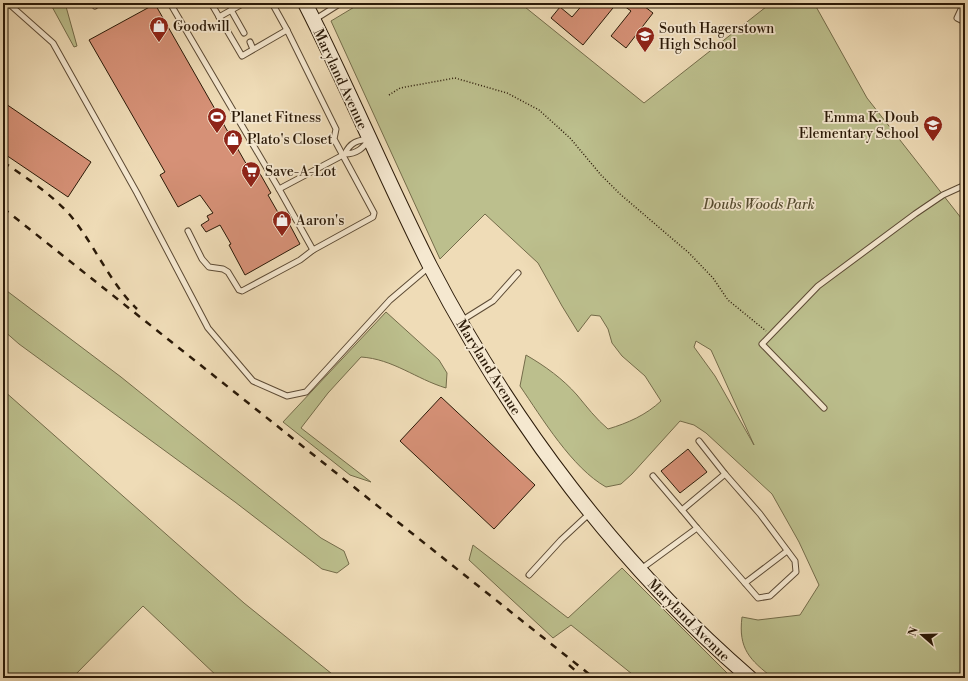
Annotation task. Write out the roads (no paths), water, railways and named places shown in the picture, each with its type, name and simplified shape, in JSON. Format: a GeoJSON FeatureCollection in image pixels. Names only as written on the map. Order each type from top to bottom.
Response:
{"type":"FeatureCollection","features":[{"type":"Feature","properties":{"kind":"main road","name":"Maryland Avenue"},"geometry":{"type":"LineString","coordinates":[[305,3],[430,266],[460,322],[496,381],[535,439],[590,512],[640,570],[682,615],[750,678]]}},
{"type":"Feature","properties":{"kind":"lane"},"geometry":{"type":"LineString","coordinates":[[8,3],[53,43],[137,193],[208,328],[253,381],[287,396],[306,392],[390,300],[430,266]]}},
{"type":"Feature","properties":{"kind":"lane"},"geometry":{"type":"LineString","coordinates":[[92,3],[95,6],[98,3]]}},
{"type":"Feature","properties":{"kind":"lane"},"geometry":{"type":"LineString","coordinates":[[170,3],[280,189],[313,250]]}},
{"type":"Feature","properties":{"kind":"lane"},"geometry":{"type":"LineString","coordinates":[[211,3],[242,56],[287,30]]}},
{"type":"Feature","properties":{"kind":"lane"},"geometry":{"type":"LineString","coordinates":[[219,17],[244,3]]}},
{"type":"Feature","properties":{"kind":"lane"},"geometry":{"type":"LineString","coordinates":[[188,231],[205,263],[209,267],[223,269],[228,272],[239,290],[242,291],[300,260],[313,250],[373,217],[374,213],[344,154],[334,139],[336,129],[272,3]]}},
{"type":"Feature","properties":{"kind":"lane"},"geometry":{"type":"LineString","coordinates":[[314,20],[341,3]]}},
{"type":"Feature","properties":{"kind":"lane"},"geometry":{"type":"LineString","coordinates":[[964,3],[957,18],[965,22]]}},
{"type":"Feature","properties":{"kind":"lane"},"geometry":{"type":"LineString","coordinates":[[232,10],[244,33]]}},
{"type":"Feature","properties":{"kind":"lane"},"geometry":{"type":"LineString","coordinates":[[250,42],[253,50]]}},
{"type":"Feature","properties":{"kind":"lane"},"geometry":{"type":"LineString","coordinates":[[280,189],[344,154],[352,154],[363,148],[370,139]]}},
{"type":"Feature","properties":{"kind":"lane"},"geometry":{"type":"LineString","coordinates":[[344,154],[348,146],[359,140],[370,139]]}},
{"type":"Feature","properties":{"kind":"lane"},"geometry":{"type":"LineString","coordinates":[[824,408],[762,344],[818,286],[915,214],[943,195],[965,185]]}},
{"type":"Feature","properties":{"kind":"lane"},"geometry":{"type":"LineString","coordinates":[[460,322],[494,301],[518,273]]}},
{"type":"Feature","properties":{"kind":"lane"},"geometry":{"type":"LineString","coordinates":[[653,476],[696,528],[758,598],[763,599],[770,596],[796,572],[795,561],[760,514],[725,474],[699,441]]}},
{"type":"Feature","properties":{"kind":"lane"},"geometry":{"type":"LineString","coordinates":[[682,510],[725,474]]}},
{"type":"Feature","properties":{"kind":"lane"},"geometry":{"type":"LineString","coordinates":[[529,575],[561,540],[590,512]]}},
{"type":"Feature","properties":{"kind":"lane"},"geometry":{"type":"LineString","coordinates":[[640,570],[696,528]]}},
{"type":"Feature","properties":{"kind":"lane"},"geometry":{"type":"LineString","coordinates":[[745,583],[787,550]]}},
{"type":"Feature","properties":{"kind":"railway"},"geometry":{"type":"LineString","coordinates":[[3,162],[30,180],[63,207],[79,227],[118,287],[137,309]]}},
{"type":"Feature","properties":{"kind":"railway"},"geometry":{"type":"LineString","coordinates":[[3,208],[594,678]]}},
{"type":"Feature","properties":{"kind":"railway"},"geometry":{"type":"LineString","coordinates":[[569,665],[584,678]]}},
{"type":"Feature","properties":{"kind":"place","name":"Goodwill"},"geometry":{"type":"Point","coordinates":[159,43]}},
{"type":"Feature","properties":{"kind":"place","name":"South Hagerstown High School"},"geometry":{"type":"Point","coordinates":[645,53]}},
{"type":"Feature","properties":{"kind":"place","name":"Planet Fitness"},"geometry":{"type":"Point","coordinates":[217,134]}},
{"type":"Feature","properties":{"kind":"place","name":"Emma K. Doub Elementary School"},"geometry":{"type":"Point","coordinates":[933,142]}},
{"type":"Feature","properties":{"kind":"place","name":"Plato's Closet"},"geometry":{"type":"Point","coordinates":[233,156]}},
{"type":"Feature","properties":{"kind":"place","name":"Save-A-Lot"},"geometry":{"type":"Point","coordinates":[251,188]}},
{"type":"Feature","properties":{"kind":"place","name":"Aaron's"},"geometry":{"type":"Point","coordinates":[282,237]}},
{"type":"Feature","properties":{"kind":"park label","name":"Doubs Woods Park"},"geometry":{"type":"Point","coordinates":[759,204]}}]}
